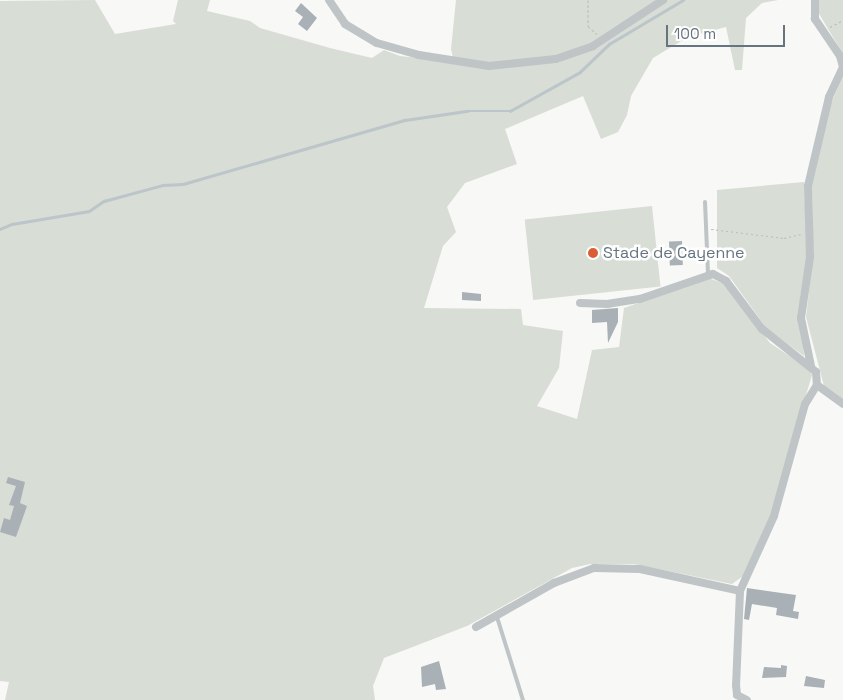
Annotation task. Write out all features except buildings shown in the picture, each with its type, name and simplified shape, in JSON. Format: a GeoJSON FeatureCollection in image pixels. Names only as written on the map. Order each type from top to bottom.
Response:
{"type":"FeatureCollection","features":[{"type":"Feature","properties":{"kind":"street"},"geometry":{"type":"LineString","coordinates":[[329,0],[345,24],[377,43],[450,61],[489,66],[556,60],[600,42],[663,0]]}},
{"type":"Feature","properties":{"kind":"street"},"geometry":{"type":"LineString","coordinates":[[815,0],[814,14],[820,28],[840,56],[843,67],[829,97],[811,168],[808,226],[809,266],[801,318],[817,385],[843,404]]}},
{"type":"Feature","properties":{"kind":"street"},"geometry":{"type":"LineString","coordinates":[[580,302],[607,304],[640,299],[708,274],[726,281],[762,329],[811,366]]}},
{"type":"Feature","properties":{"kind":"street"},"geometry":{"type":"LineString","coordinates":[[747,700],[736,698],[740,591],[774,516],[805,404],[817,385]]}},
{"type":"Feature","properties":{"kind":"street"},"geometry":{"type":"LineString","coordinates":[[476,627],[495,614],[570,575],[609,566],[640,569],[740,591]]}},
{"type":"Feature","properties":{"kind":"lane"},"geometry":{"type":"LineString","coordinates":[[705,202],[708,274]]}},
{"type":"Feature","properties":{"kind":"lane"},"geometry":{"type":"LineString","coordinates":[[495,614],[523,700]]}},
{"type":"Feature","properties":{"kind":"path"},"geometry":{"type":"LineString","coordinates":[[588,0],[588,26],[600,42]]}},
{"type":"Feature","properties":{"kind":"path"},"geometry":{"type":"LineString","coordinates":[[820,28],[832,27],[843,20]]}},
{"type":"Feature","properties":{"kind":"path"},"geometry":{"type":"LineString","coordinates":[[706,229],[784,238],[798,236],[808,226]]}},
{"type":"Feature","properties":{"kind":"shaded area"},"geometry":{"type":"Polygon","coordinates":[[[95,0],[115,34],[176,24],[173,21],[178,0],[210,0],[207,11],[250,21],[260,28],[330,48],[372,58],[384,50],[400,56],[454,62],[451,49],[456,0],[778,0],[762,3],[746,18],[742,70],[735,70],[726,27],[688,37],[653,58],[631,96],[627,115],[618,132],[601,139],[583,96],[505,129],[517,164],[465,183],[447,207],[456,232],[443,246],[424,308],[521,309],[523,325],[563,331],[559,368],[537,406],[577,419],[592,350],[619,347],[624,308],[709,278],[724,284],[770,343],[809,369],[812,375],[770,516],[743,576],[732,584],[634,564],[590,564],[572,568],[467,626],[384,658],[373,686],[375,700],[5,700],[9,682],[0,681],[0,1],[95,0]]]}},
{"type":"Feature","properties":{"kind":"shaded area"},"geometry":{"type":"Polygon","coordinates":[[[815,0],[843,0],[843,54],[818,12],[815,0]]]}},
{"type":"Feature","properties":{"kind":"shaded area"},"geometry":{"type":"Polygon","coordinates":[[[843,76],[843,400],[824,386],[806,317],[813,256],[812,183],[829,108],[843,76]]]}},
{"type":"Feature","properties":{"kind":"shaded area"},"geometry":{"type":"Polygon","coordinates":[[[804,182],[807,256],[800,298],[804,356],[767,329],[729,276],[717,268],[717,190],[804,182]]]}},
{"type":"Feature","properties":{"kind":"shaded area","name":"Stade de Cayenne"},"geometry":{"type":"Polygon","coordinates":[[[652,206],[660,287],[533,300],[525,219],[652,206]]]}},
{"type":"Feature","properties":{"kind":"waterway"},"geometry":{"type":"LineString","coordinates":[[0,229],[12,224],[89,211],[104,201],[163,185],[183,184],[405,120],[467,111],[510,111],[580,72],[609,44],[683,0]]}},
{"type":"Feature","properties":{"kind":"place","name":"Stade de Cayenne"},"geometry":{"type":"Point","coordinates":[593,253]}}]}
